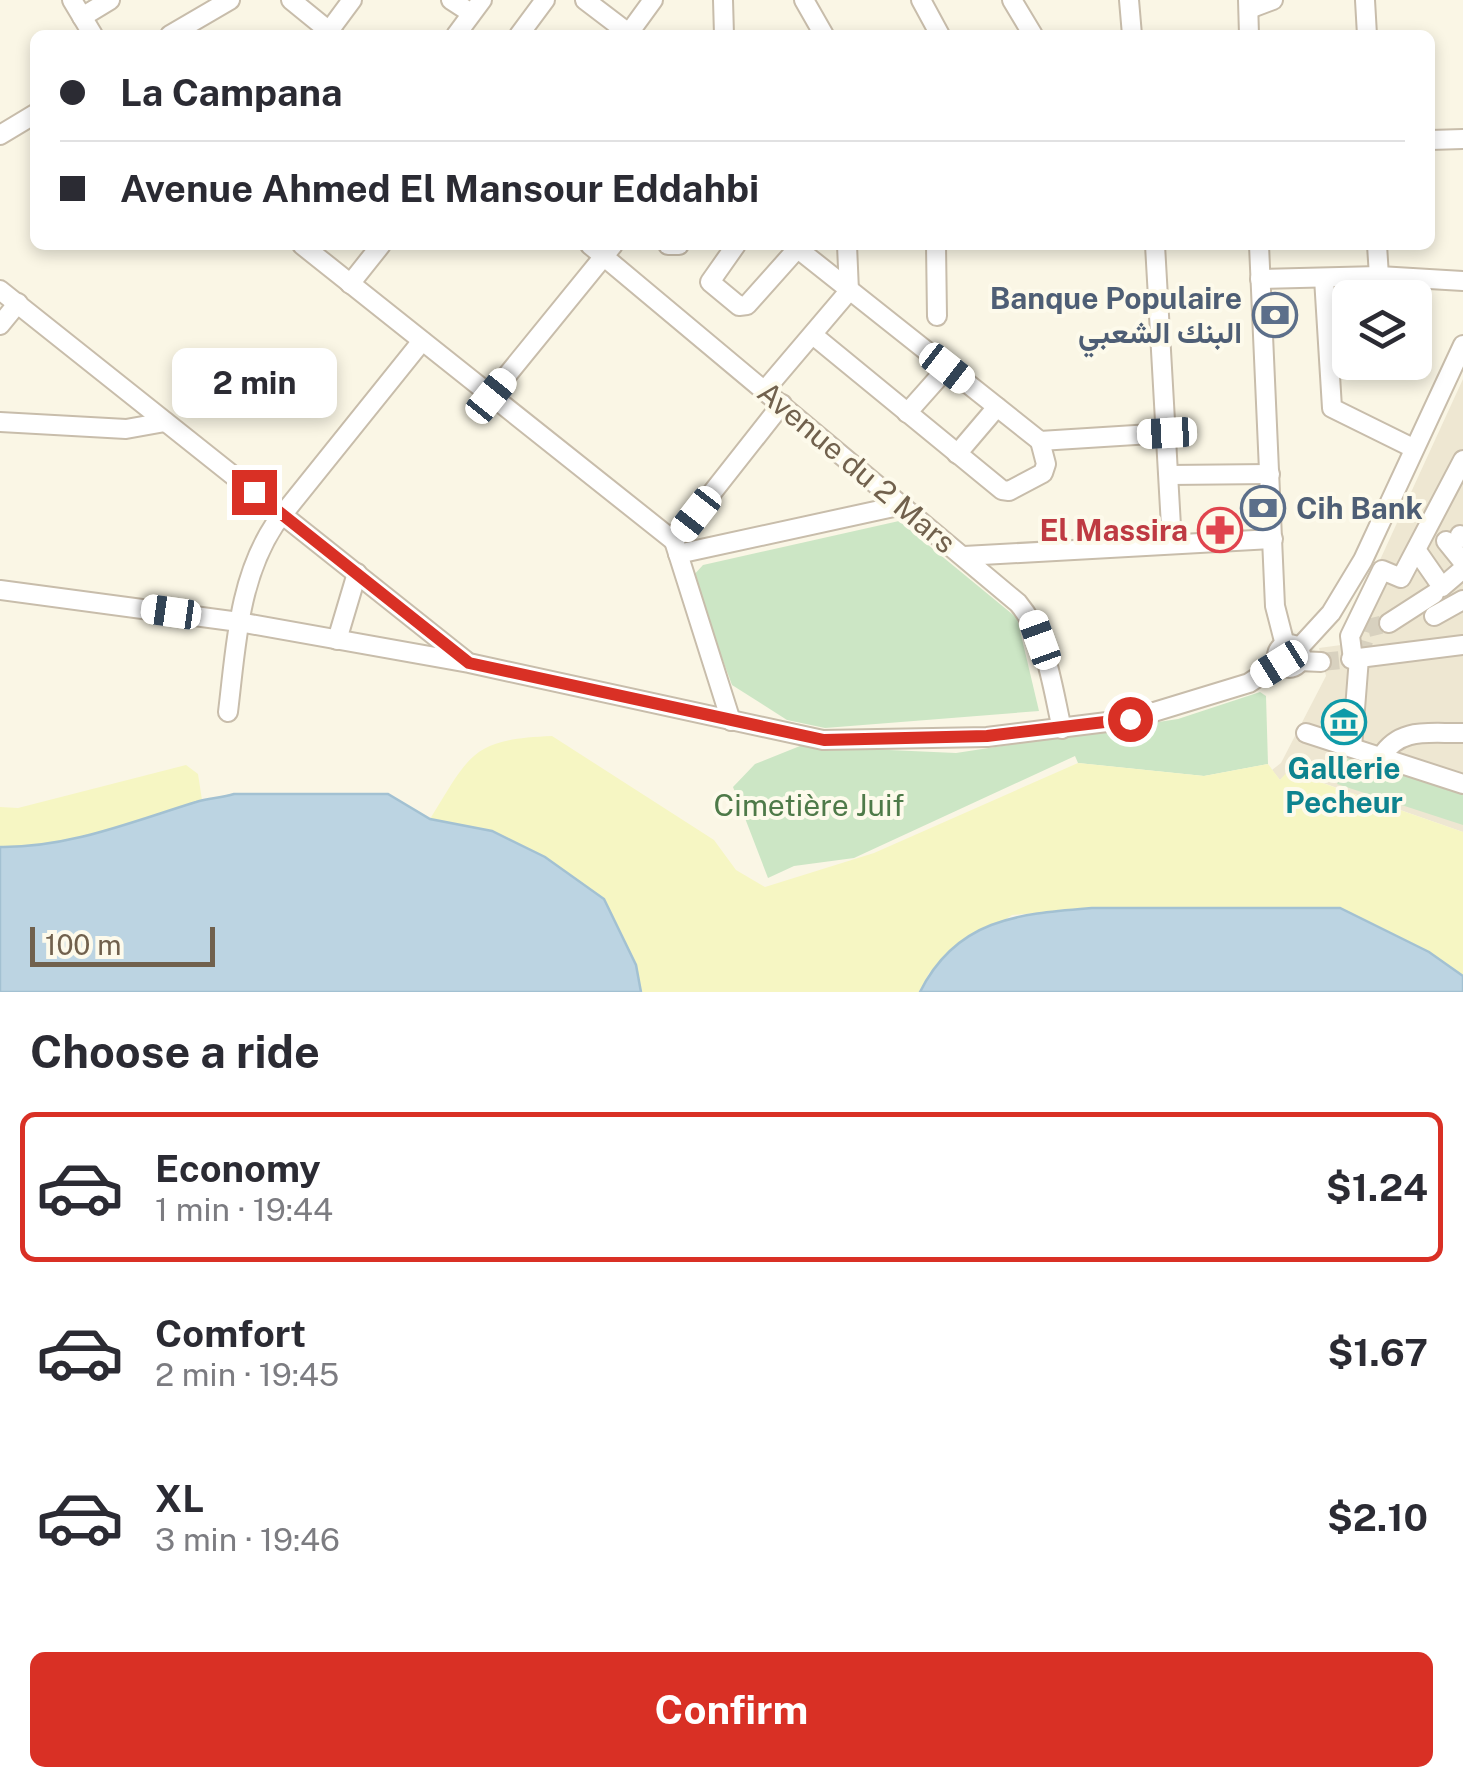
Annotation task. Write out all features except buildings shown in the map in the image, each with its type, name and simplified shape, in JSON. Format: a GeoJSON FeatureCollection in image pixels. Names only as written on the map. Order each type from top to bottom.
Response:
{"type":"FeatureCollection","features":[{"type":"Feature","properties":{"kind":"street"},"geometry":{"type":"LineString","coordinates":[[72,0],[89,30]]}},
{"type":"Feature","properties":{"kind":"street"},"geometry":{"type":"LineString","coordinates":[[82,17],[110,0]]}},
{"type":"Feature","properties":{"kind":"street"},"geometry":{"type":"LineString","coordinates":[[179,30],[230,0]]}},
{"type":"Feature","properties":{"kind":"street"},"geometry":{"type":"LineString","coordinates":[[291,0],[327,30]]}},
{"type":"Feature","properties":{"kind":"street"},"geometry":{"type":"LineString","coordinates":[[333,30],[352,0]]}},
{"type":"Feature","properties":{"kind":"street"},"geometry":{"type":"LineString","coordinates":[[451,0],[477,6],[460,30]]}},
{"type":"Feature","properties":{"kind":"street"},"geometry":{"type":"LineString","coordinates":[[523,30],[545,0]]}},
{"type":"Feature","properties":{"kind":"street"},"geometry":{"type":"LineString","coordinates":[[633,30],[653,0]]}},
{"type":"Feature","properties":{"kind":"street"},"geometry":{"type":"LineString","coordinates":[[723,0],[724,30]]}},
{"type":"Feature","properties":{"kind":"street"},"geometry":{"type":"LineString","coordinates":[[804,0],[821,30]]}},
{"type":"Feature","properties":{"kind":"street"},"geometry":{"type":"LineString","coordinates":[[937,30],[924,6],[946,0]]}},
{"type":"Feature","properties":{"kind":"street"},"geometry":{"type":"LineString","coordinates":[[1012,0],[1030,30]]}},
{"type":"Feature","properties":{"kind":"street"},"geometry":{"type":"LineString","coordinates":[[1129,0],[1132,30]]}},
{"type":"Feature","properties":{"kind":"street"},"geometry":{"type":"LineString","coordinates":[[1250,30],[1248,5],[1273,0]]}},
{"type":"Feature","properties":{"kind":"street"},"geometry":{"type":"LineString","coordinates":[[1365,0],[1366,30]]}},
{"type":"Feature","properties":{"kind":"street"},"geometry":{"type":"LineString","coordinates":[[589,1],[625,30]]}},
{"type":"Feature","properties":{"kind":"street"},"geometry":{"type":"LineString","coordinates":[[0,134],[30,117]]}},
{"type":"Feature","properties":{"kind":"street"},"geometry":{"type":"LineString","coordinates":[[1435,140],[1463,139]]}},
{"type":"Feature","properties":{"kind":"street"},"geometry":{"type":"LineString","coordinates":[[308,250],[676,547],[731,721]]}},
{"type":"Feature","properties":{"kind":"street"},"geometry":{"type":"LineString","coordinates":[[350,284],[377,250]]}},
{"type":"Feature","properties":{"kind":"street"},"geometry":{"type":"LineString","coordinates":[[491,396],[602,250]]}},
{"type":"Feature","properties":{"kind":"street","name":"Avenue du 2 Mars"},"geometry":{"type":"LineString","coordinates":[[604,250],[964,556],[1032,620],[1062,729]]}},
{"type":"Feature","properties":{"kind":"street"},"geometry":{"type":"LineString","coordinates":[[732,250],[710,282],[739,306],[747,305],[793,250]]}},
{"type":"Feature","properties":{"kind":"street"},"geometry":{"type":"LineString","coordinates":[[799,250],[1040,441],[1046,464],[1043,473],[1009,491],[998,488],[813,336]]}},
{"type":"Feature","properties":{"kind":"street"},"geometry":{"type":"LineString","coordinates":[[765,390],[849,291],[848,250]]}},
{"type":"Feature","properties":{"kind":"street"},"geometry":{"type":"LineString","coordinates":[[936,250],[937,316]]}},
{"type":"Feature","properties":{"kind":"street"},"geometry":{"type":"LineString","coordinates":[[1155,250],[1172,544]]}},
{"type":"Feature","properties":{"kind":"street"},"geometry":{"type":"LineString","coordinates":[[1259,250],[1278,629],[1290,655]]}},
{"type":"Feature","properties":{"kind":"street"},"geometry":{"type":"LineString","coordinates":[[1378,250],[1379,276]]}},
{"type":"Feature","properties":{"kind":"street"},"geometry":{"type":"LineString","coordinates":[[1260,279],[1379,276],[1463,281]]}},
{"type":"Feature","properties":{"kind":"street"},"geometry":{"type":"LineString","coordinates":[[1324,278],[1332,408],[1413,448]]}},
{"type":"Feature","properties":{"kind":"street"},"geometry":{"type":"LineString","coordinates":[[0,290],[469,663]]}},
{"type":"Feature","properties":{"kind":"street"},"geometry":{"type":"LineString","coordinates":[[0,325],[18,303]]}},
{"type":"Feature","properties":{"kind":"street"},"geometry":{"type":"LineString","coordinates":[[228,712],[239,622],[252,568],[283,515],[422,342]]}},
{"type":"Feature","properties":{"kind":"street"},"geometry":{"type":"LineString","coordinates":[[0,590],[239,622],[469,663],[824,740],[859,742],[1062,729],[1148,714],[1248,683],[1290,655],[1331,613],[1363,560],[1463,345]]}},
{"type":"Feature","properties":{"kind":"street"},"geometry":{"type":"LineString","coordinates":[[907,414],[947,368]]}},
{"type":"Feature","properties":{"kind":"street"},"geometry":{"type":"LineString","coordinates":[[676,547],[782,404]]}},
{"type":"Feature","properties":{"kind":"street"},"geometry":{"type":"LineString","coordinates":[[957,454],[996,406]]}},
{"type":"Feature","properties":{"kind":"street"},"geometry":{"type":"LineString","coordinates":[[0,422],[137,429],[165,422]]}},
{"type":"Feature","properties":{"kind":"street"},"geometry":{"type":"LineString","coordinates":[[1040,441],[1167,433]]}},
{"type":"Feature","properties":{"kind":"street"},"geometry":{"type":"LineString","coordinates":[[1363,560],[1401,578],[1463,460]]}},
{"type":"Feature","properties":{"kind":"street"},"geometry":{"type":"LineString","coordinates":[[1169,475],[1270,474]]}},
{"type":"Feature","properties":{"kind":"street"},"geometry":{"type":"LineString","coordinates":[[676,547],[902,505]]}},
{"type":"Feature","properties":{"kind":"street"},"geometry":{"type":"LineString","coordinates":[[1417,551],[1442,588],[1463,566],[1457,538]]}},
{"type":"Feature","properties":{"kind":"street"},"geometry":{"type":"LineString","coordinates":[[964,556],[1273,539]]}},
{"type":"Feature","properties":{"kind":"street"},"geometry":{"type":"LineString","coordinates":[[1352,747],[1354,659],[1350,636],[1382,570]]}},
{"type":"Feature","properties":{"kind":"street"},"geometry":{"type":"LineString","coordinates":[[337,640],[357,573]]}},
{"type":"Feature","properties":{"kind":"street"},"geometry":{"type":"LineString","coordinates":[[1389,622],[1434,594]]}},
{"type":"Feature","properties":{"kind":"street"},"geometry":{"type":"LineString","coordinates":[[1434,616],[1463,600]]}},
{"type":"Feature","properties":{"kind":"street"},"geometry":{"type":"LineString","coordinates":[[1354,659],[1463,646]]}},
{"type":"Feature","properties":{"kind":"street"},"geometry":{"type":"LineString","coordinates":[[1290,655],[1321,662]]}},
{"type":"Feature","properties":{"kind":"street"},"geometry":{"type":"LineString","coordinates":[[1306,733],[1463,784]]}},
{"type":"Feature","properties":{"kind":"street"},"geometry":{"type":"LineString","coordinates":[[1381,757],[1394,742],[1419,733],[1463,734]]}},
{"type":"Feature","properties":{"kind":"shaded area"},"geometry":{"type":"Polygon","coordinates":[[[1463,379],[1463,832],[1289,771],[1280,780],[1272,770],[1281,763],[1326,676],[1319,648],[1341,645],[1463,379]]]}},
{"type":"Feature","properties":{"kind":"green space"},"geometry":{"type":"Polygon","coordinates":[[[899,521],[1017,618],[1039,711],[825,728],[787,720],[732,685],[692,577],[703,565],[899,521]]]}},
{"type":"Feature","properties":{"kind":"green space","name":"Cimetière Juif"},"geometry":{"type":"Polygon","coordinates":[[[1260,692],[1266,696],[1268,764],[1204,776],[1078,763],[1075,756],[854,858],[794,866],[768,878],[733,787],[755,764],[800,746],[956,753],[1178,719],[1260,692]]]}},
{"type":"Feature","properties":{"kind":"green space"},"geometry":{"type":"Polygon","coordinates":[[[1352,748],[1463,786],[1463,825],[1337,784],[1352,748]]]}},
{"type":"Feature","properties":{"kind":"sand"},"geometry":{"type":"Polygon","coordinates":[[[552,736],[714,840],[736,870],[765,887],[874,853],[1078,763],[1204,776],[1268,764],[1280,780],[1288,771],[1463,832],[1463,976],[1429,952],[1340,908],[1092,908],[1012,915],[929,973],[920,992],[641,992],[636,965],[430,819],[465,765],[476,755],[504,741],[552,736]]]}},
{"type":"Feature","properties":{"kind":"sand"},"geometry":{"type":"Polygon","coordinates":[[[186,765],[198,774],[202,800],[77,839],[0,847],[0,807],[18,808],[186,765]]]}},
{"type":"Feature","properties":{"kind":"water"},"geometry":{"type":"Polygon","coordinates":[[[234,794],[388,794],[430,819],[492,831],[545,857],[604,899],[636,965],[641,992],[0,992],[0,847],[75,838],[234,794]]]}},
{"type":"Feature","properties":{"kind":"water"},"geometry":{"type":"Polygon","coordinates":[[[1092,908],[1340,908],[1429,952],[1463,976],[1463,992],[920,992],[935,967],[971,934],[1015,918],[1092,908]]]}},
{"type":"Feature","properties":{"kind":"tunnel"},"geometry":{"type":"LineString","coordinates":[[1359,658],[1368,628],[1389,623]]}},
{"type":"Feature","properties":{"kind":"tunnel"},"geometry":{"type":"LineString","coordinates":[[1321,662],[1351,659]]}},
{"type":"Feature","properties":{"kind":"place","name":"Banque Populaire البنك الشعبي"},"geometry":{"type":"Point","coordinates":[1275,315]}},
{"type":"Feature","properties":{"kind":"place","name":"Cih Bank"},"geometry":{"type":"Point","coordinates":[1263,508]}},
{"type":"Feature","properties":{"kind":"place","name":"El Massira"},"geometry":{"type":"Point","coordinates":[1220,530]}},
{"type":"Feature","properties":{"kind":"place","name":"Gallerie Pecheur"},"geometry":{"type":"Point","coordinates":[1344,722]}},
{"type":"Feature","properties":{"kind":"route"},"geometry":{"type":"LineString","coordinates":[[254,492],[469,663],[824,740],[987,736],[1130,719]]}}]}
